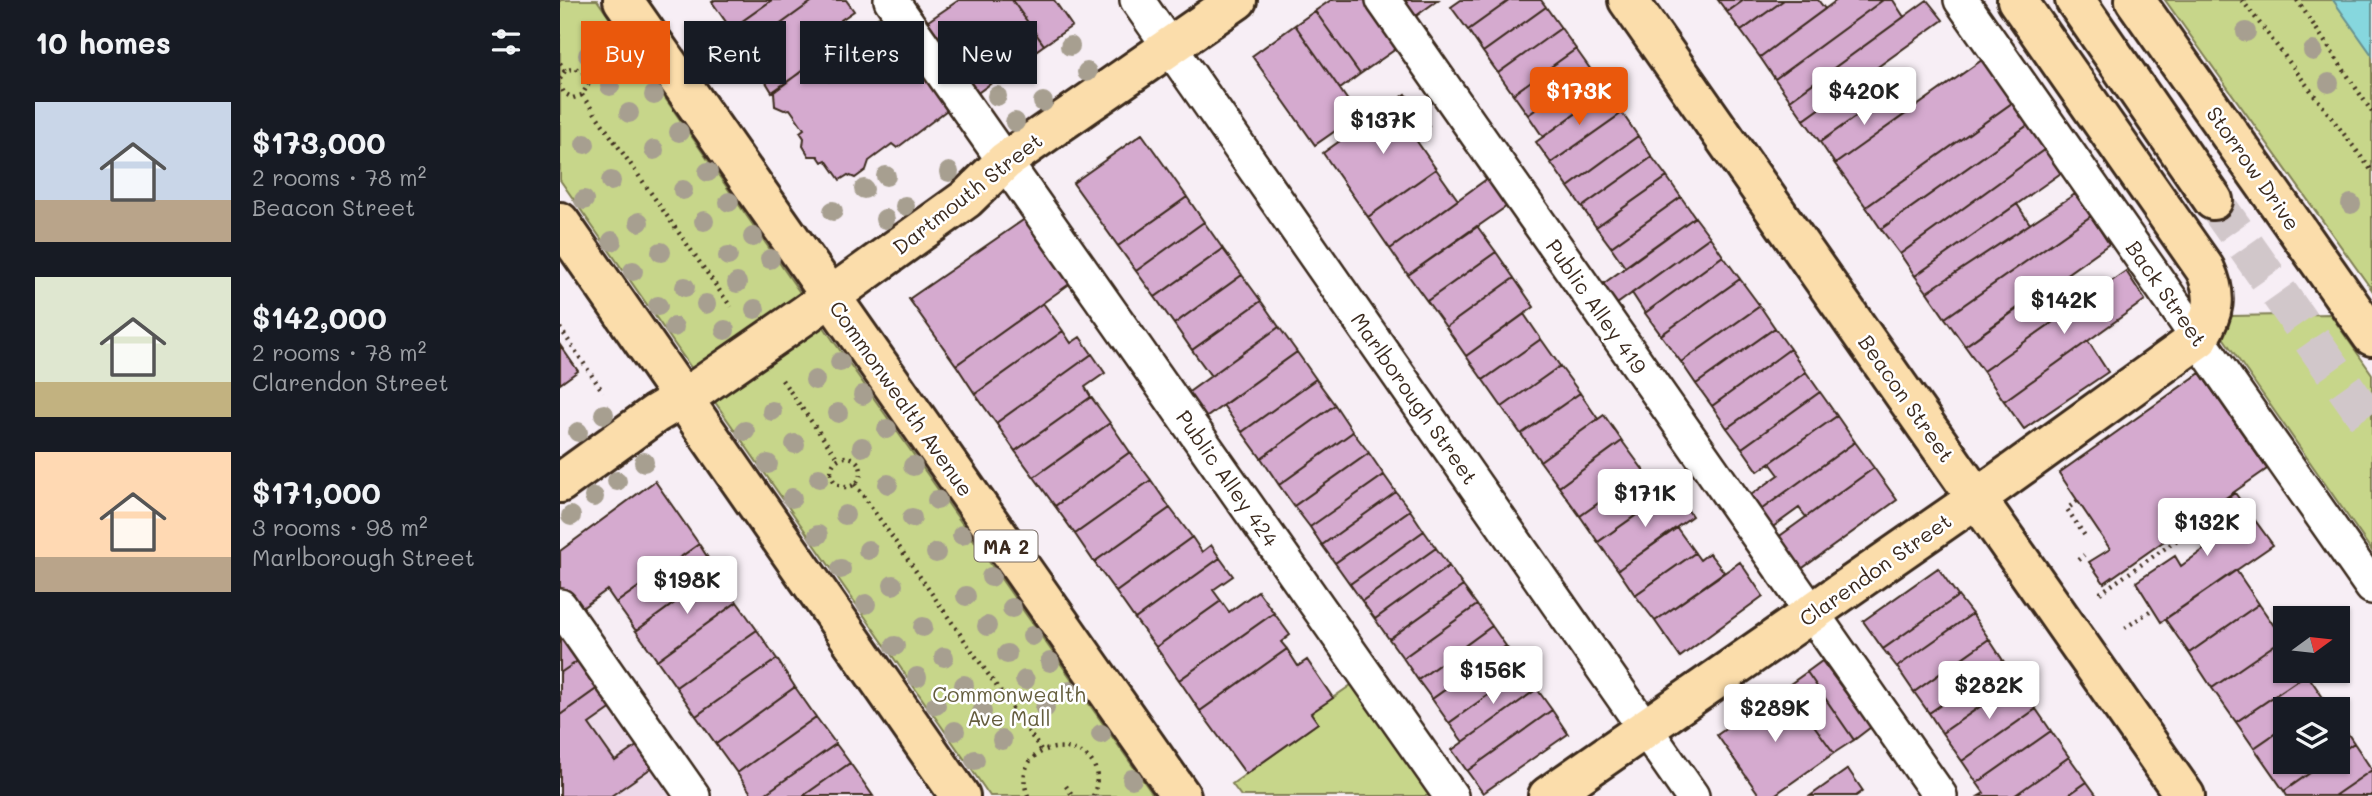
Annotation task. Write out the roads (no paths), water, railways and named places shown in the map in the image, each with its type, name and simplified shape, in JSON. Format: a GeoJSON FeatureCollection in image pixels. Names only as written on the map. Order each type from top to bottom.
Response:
{"type":"FeatureCollection","features":[{"type":"Feature","properties":{"kind":"main road","name":"Commonwealth Avenue"},"geometry":{"type":"LineString","coordinates":[[623,0],[1181,796]]}},
{"type":"Feature","properties":{"kind":"main road","name":"Dartmouth Street"},"geometry":{"type":"LineString","coordinates":[[560,483],[966,199],[1004,161],[1237,0]]}},
{"type":"Feature","properties":{"kind":"main road","name":"Beacon Street"},"geometry":{"type":"LineString","coordinates":[[1628,0],[2185,796]]}},
{"type":"Feature","properties":{"kind":"main road"},"geometry":{"type":"LineString","coordinates":[[2017,0],[2204,269],[2214,300],[2213,312],[2199,338]]}},
{"type":"Feature","properties":{"kind":"main road"},"geometry":{"type":"LineString","coordinates":[[2075,0],[2213,200]]}},
{"type":"Feature","properties":{"kind":"main road","name":"Storrow Drive"},"geometry":{"type":"LineString","coordinates":[[2135,0],[2363,323],[2372,345]]}},
{"type":"Feature","properties":{"kind":"main road"},"geometry":{"type":"LineString","coordinates":[[560,222],[960,796]]}},
{"type":"Feature","properties":{"kind":"main road","name":"Clarendon Street"},"geometry":{"type":"LineString","coordinates":[[1548,796],[1977,498],[2199,338]]}},
{"type":"Feature","properties":{"kind":"street","name":"Public Alley 424"},"geometry":{"type":"LineString","coordinates":[[891,0],[1451,796]]}},
{"type":"Feature","properties":{"kind":"street","name":"Marlborough Street"},"geometry":{"type":"LineString","coordinates":[[1137,0],[1692,796]]}},
{"type":"Feature","properties":{"kind":"street","name":"Public Alley 419"},"geometry":{"type":"LineString","coordinates":[[1383,0],[1940,796]]}},
{"type":"Feature","properties":{"kind":"street","name":"Back Street"},"geometry":{"type":"LineString","coordinates":[[1961,0],[2372,587]]}},
{"type":"Feature","properties":{"kind":"street"},"geometry":{"type":"LineString","coordinates":[[560,606],[694,796]]}},
{"type":"Feature","properties":{"kind":"water"},"geometry":{"type":"Polygon","coordinates":[[[2333,0],[2372,0],[2372,55],[2333,0]]]}},
{"type":"Feature","properties":{"kind":"tunnel"},"geometry":{"type":"LineString","coordinates":[[2213,200],[2372,425]]}},
{"type":"Feature","properties":{"kind":"park label","name":"Commonwealth Ave Mall"},"geometry":{"type":"Point","coordinates":[1009,705]}}]}
